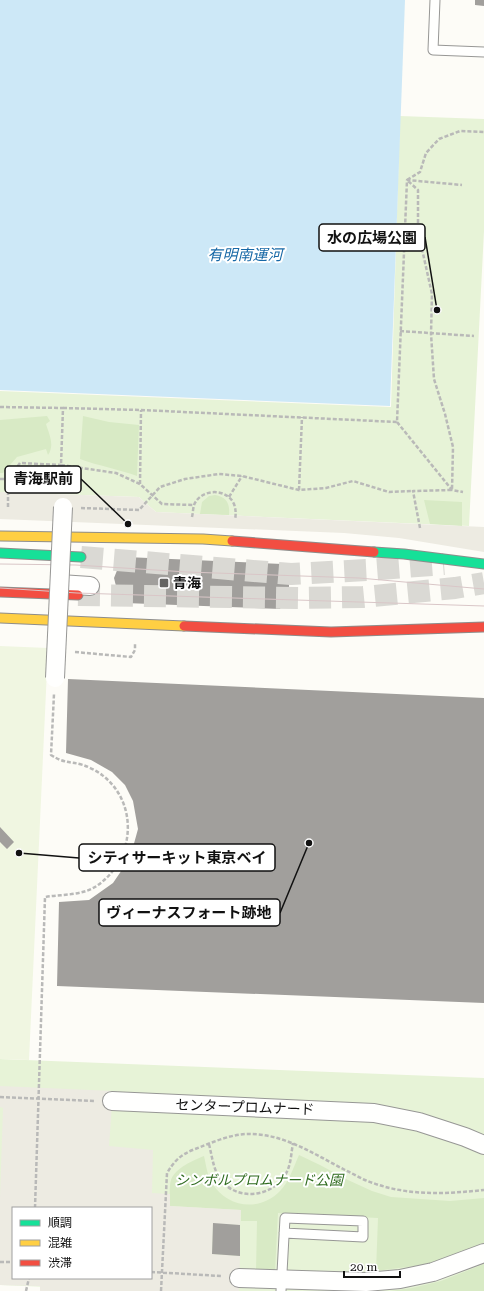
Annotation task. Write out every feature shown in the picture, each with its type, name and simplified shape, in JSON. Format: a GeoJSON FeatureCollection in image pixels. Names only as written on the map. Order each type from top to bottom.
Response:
{"type":"FeatureCollection","features":[{"type":"Feature","properties":{"kind":"street"},"geometry":{"type":"LineString","coordinates":[[55,678],[63,507]]}},
{"type":"Feature","properties":{"kind":"street"},"geometry":{"type":"LineString","coordinates":[[0,536],[203,538],[404,554],[484,564]]}},
{"type":"Feature","properties":{"kind":"street"},"geometry":{"type":"LineString","coordinates":[[0,553],[81,557]]}},
{"type":"Feature","properties":{"kind":"street"},"geometry":{"type":"LineString","coordinates":[[60,584],[84,591]]}},
{"type":"Feature","properties":{"kind":"street"},"geometry":{"type":"LineString","coordinates":[[0,592],[84,591]]}},
{"type":"Feature","properties":{"kind":"street"},"geometry":{"type":"LineString","coordinates":[[0,618],[331,632],[484,627]]}},
{"type":"Feature","properties":{"kind":"street","name":"センタープロムナード"},"geometry":{"type":"LineString","coordinates":[[112,1101],[374,1112],[419,1122],[465,1136],[484,1145]]}},
{"type":"Feature","properties":{"kind":"street"},"geometry":{"type":"LineString","coordinates":[[240,1278],[282,1285],[366,1282],[400,1279],[433,1272],[484,1253]]}},
{"type":"Feature","properties":{"kind":"lane"},"geometry":{"type":"LineString","coordinates":[[435,0],[433,50],[484,52]]}},
{"type":"Feature","properties":{"kind":"lane"},"geometry":{"type":"LineString","coordinates":[[282,1285],[284,1218],[364,1220],[363,1237],[284,1233]]}},
{"type":"Feature","properties":{"kind":"path"},"geometry":{"type":"LineString","coordinates":[[407,180],[420,172],[426,153],[439,139],[460,131],[484,132]]}},
{"type":"Feature","properties":{"kind":"path"},"geometry":{"type":"LineString","coordinates":[[407,180],[462,185]]}},
{"type":"Feature","properties":{"kind":"path"},"geometry":{"type":"LineString","coordinates":[[407,180],[397,422],[452,490]]}},
{"type":"Feature","properties":{"kind":"path"},"geometry":{"type":"LineString","coordinates":[[407,180],[418,190],[418,231],[432,294],[434,379],[445,414],[452,447],[452,490]]}},
{"type":"Feature","properties":{"kind":"path"},"geometry":{"type":"LineString","coordinates":[[400,331],[474,336]]}},
{"type":"Feature","properties":{"kind":"path"},"geometry":{"type":"LineString","coordinates":[[0,407],[141,410],[397,422]]}},
{"type":"Feature","properties":{"kind":"path"},"geometry":{"type":"LineString","coordinates":[[62,465],[63,408]]}},
{"type":"Feature","properties":{"kind":"path"},"geometry":{"type":"LineString","coordinates":[[140,484],[141,410]]}},
{"type":"Feature","properties":{"kind":"path"},"geometry":{"type":"LineString","coordinates":[[299,490],[302,417]]}},
{"type":"Feature","properties":{"kind":"path"},"geometry":{"type":"LineString","coordinates":[[8,509],[8,479],[20,464],[62,465],[116,472],[140,484],[162,504],[194,505]]}},
{"type":"Feature","properties":{"kind":"path"},"geometry":{"type":"LineString","coordinates":[[63,507],[139,510],[160,487],[185,479],[219,474],[242,476],[299,490],[326,488],[353,481],[389,492],[452,490],[463,492]]}},
{"type":"Feature","properties":{"kind":"path"},"geometry":{"type":"LineString","coordinates":[[229,497],[242,476]]}},
{"type":"Feature","properties":{"kind":"path"},"geometry":{"type":"LineString","coordinates":[[0,479],[8,479]]}},
{"type":"Feature","properties":{"kind":"path"},"geometry":{"type":"LineString","coordinates":[[413,491],[420,528]]}},
{"type":"Feature","properties":{"kind":"path"},"geometry":{"type":"LineString","coordinates":[[192,517],[194,505],[198,499],[210,492],[223,494],[229,497],[234,503],[236,510],[235,520]]}},
{"type":"Feature","properties":{"kind":"path"},"geometry":{"type":"LineString","coordinates":[[56,650],[131,657],[135,650],[136,641]]}},
{"type":"Feature","properties":{"kind":"path"},"geometry":{"type":"LineString","coordinates":[[35,1207],[45,897],[78,894],[97,886],[113,871],[124,853],[128,832],[126,810],[117,791],[102,775],[83,765],[60,761],[52,755],[55,678]]}},
{"type":"Feature","properties":{"kind":"path"},"geometry":{"type":"LineString","coordinates":[[0,1097],[112,1101]]}},
{"type":"Feature","properties":{"kind":"path"},"geometry":{"type":"LineString","coordinates":[[161,1291],[167,1173],[174,1162],[184,1154],[225,1138],[251,1134],[273,1137],[293,1143],[372,1183],[395,1189],[426,1194],[484,1190]]}},
{"type":"Feature","properties":{"kind":"path"},"geometry":{"type":"LineString","coordinates":[[209,1144],[214,1167],[221,1179],[230,1188],[241,1193],[252,1195],[267,1192],[284,1176],[289,1166],[293,1143]]}},
{"type":"Feature","properties":{"kind":"path"},"geometry":{"type":"LineString","coordinates":[[0,1262],[12,1262]]}},
{"type":"Feature","properties":{"kind":"path"},"geometry":{"type":"LineString","coordinates":[[152,1272],[240,1278]]}},
{"type":"Feature","properties":{"kind":"path"},"geometry":{"type":"LineString","coordinates":[[26,1291],[29,1279]]}},
{"type":"Feature","properties":{"kind":"green space"},"geometry":{"type":"Polygon","coordinates":[[[400,116],[484,119],[484,231],[469,526],[156,512],[139,497],[0,492],[0,391],[391,407],[400,116]]]}},
{"type":"Feature","properties":{"kind":"green space"},"geometry":{"type":"Polygon","coordinates":[[[47,416],[50,421],[46,424],[51,443],[48,455],[46,449],[17,457],[3,473],[0,473],[0,420],[47,416]]]}},
{"type":"Feature","properties":{"kind":"green space"},"geometry":{"type":"Polygon","coordinates":[[[83,416],[109,422],[139,425],[137,476],[80,459],[83,416]]]}},
{"type":"Feature","properties":{"kind":"green space"},"geometry":{"type":"Polygon","coordinates":[[[215,495],[225,499],[229,508],[229,515],[200,514],[202,502],[209,496],[215,495]]]}},
{"type":"Feature","properties":{"kind":"green space"},"geometry":{"type":"Polygon","coordinates":[[[424,500],[462,502],[462,526],[430,524],[424,500]]]}},
{"type":"Feature","properties":{"kind":"green space"},"geometry":{"type":"Polygon","coordinates":[[[0,646],[48,648],[29,1060],[0,1059],[0,646]]]}},
{"type":"Feature","properties":{"kind":"green space","name":"シンボルプロムナード公園"},"geometry":{"type":"Polygon","coordinates":[[[0,1059],[484,1078],[484,1291],[146,1291],[0,1285],[0,1059]]]}},
{"type":"Feature","properties":{"kind":"green space"},"geometry":{"type":"Polygon","coordinates":[[[299,1155],[372,1191],[391,1197],[450,1201],[484,1198],[484,1243],[430,1264],[376,1271],[378,1218],[278,1213],[275,1272],[256,1271],[257,1221],[241,1221],[241,1210],[170,1206],[170,1186],[173,1176],[185,1165],[204,1156],[209,1177],[218,1191],[226,1198],[235,1202],[254,1204],[272,1198],[280,1191],[289,1179],[299,1155]]]}},
{"type":"Feature","properties":{"kind":"green space"},"geometry":{"type":"Polygon","coordinates":[[[484,1264],[484,1291],[390,1291],[412,1288],[441,1281],[484,1264]]]}},
{"type":"Feature","properties":{"kind":"shaded area"},"geometry":{"type":"Polygon","coordinates":[[[0,492],[139,497],[156,512],[484,527],[484,552],[399,538],[344,533],[0,519],[0,492]]]}},
{"type":"Feature","properties":{"kind":"shaded area"},"geometry":{"type":"Polygon","coordinates":[[[0,1086],[113,1091],[109,1146],[153,1150],[152,1193],[170,1194],[170,1206],[241,1210],[240,1225],[213,1224],[212,1254],[240,1256],[239,1291],[40,1291],[40,1286],[0,1285],[0,1198],[3,1108],[0,1107],[0,1086]]]}},
{"type":"Feature","properties":{"kind":"water","name":"有明南運河"},"geometry":{"type":"Polygon","coordinates":[[[0,0],[405,0],[390,406],[0,390],[0,0]]]}},
{"type":"Feature","properties":{"kind":"building"},"geometry":{"type":"Polygon","coordinates":[[[475,0],[484,0],[484,6],[475,5],[475,0]]]}},
{"type":"Feature","properties":{"kind":"building"},"geometry":{"type":"Polygon","coordinates":[[[126,557],[282,564],[289,581],[289,593],[280,609],[125,603],[117,590],[114,578],[120,563],[126,557]]]}},
{"type":"Feature","properties":{"kind":"building"},"geometry":{"type":"Polygon","coordinates":[[[68,679],[484,698],[484,1003],[57,986],[59,902],[89,900],[113,883],[130,858],[138,829],[133,801],[125,785],[112,772],[91,760],[66,753],[68,679]]]}},
{"type":"Feature","properties":{"kind":"building"},"geometry":{"type":"Polygon","coordinates":[[[0,827],[14,842],[7,849],[0,842],[0,827]]]}},
{"type":"Feature","properties":{"kind":"building"},"geometry":{"type":"Polygon","coordinates":[[[213,1223],[240,1225],[240,1256],[212,1254],[213,1223]]]}},
{"type":"Feature","properties":{"kind":"tunnel"},"geometry":{"type":"LineString","coordinates":[[81,557],[291,574],[444,564]]}},
{"type":"Feature","properties":{"kind":"tunnel"},"geometry":{"type":"LineString","coordinates":[[78,595],[299,598],[363,597],[455,588],[484,583]]}},
{"type":"Feature","properties":{"kind":"tram line"},"geometry":{"type":"LineString","coordinates":[[0,564],[76,565],[187,572],[359,578],[484,589]]}},
{"type":"Feature","properties":{"kind":"tram line"},"geometry":{"type":"LineString","coordinates":[[0,588],[77,593],[484,606]]}},
{"type":"Feature","properties":{"kind":"traffic: fast"},"geometry":{"type":"LineString","coordinates":[[374,552],[404,554],[484,564]]}},
{"type":"Feature","properties":{"kind":"traffic: fast"},"geometry":{"type":"LineString","coordinates":[[0,553],[81,557]]}},
{"type":"Feature","properties":{"kind":"traffic: slow"},"geometry":{"type":"LineString","coordinates":[[0,536],[203,539],[232,541]]}},
{"type":"Feature","properties":{"kind":"traffic: slow"},"geometry":{"type":"LineString","coordinates":[[0,618],[184,626]]}},
{"type":"Feature","properties":{"kind":"traffic: jam"},"geometry":{"type":"LineString","coordinates":[[232,541],[374,552]]}},
{"type":"Feature","properties":{"kind":"traffic: jam"},"geometry":{"type":"LineString","coordinates":[[0,592],[78,595]]}},
{"type":"Feature","properties":{"kind":"traffic: jam"},"geometry":{"type":"LineString","coordinates":[[184,626],[331,632],[484,627]]}},
{"type":"Feature","properties":{"kind":"place","name":"水の広場公園"},"geometry":{"type":"Point","coordinates":[437,310]}},
{"type":"Feature","properties":{"kind":"place","name":"青海駅前"},"geometry":{"type":"Point","coordinates":[128,524]}},
{"type":"Feature","properties":{"kind":"place","name":"青海"},"geometry":{"type":"Point","coordinates":[164,583]}},
{"type":"Feature","properties":{"kind":"place","name":"ヴィーナスフォート跡地"},"geometry":{"type":"Point","coordinates":[309,843]}},
{"type":"Feature","properties":{"kind":"place","name":"シティサーキット東京ベイ"},"geometry":{"type":"Point","coordinates":[19,853]}}]}
